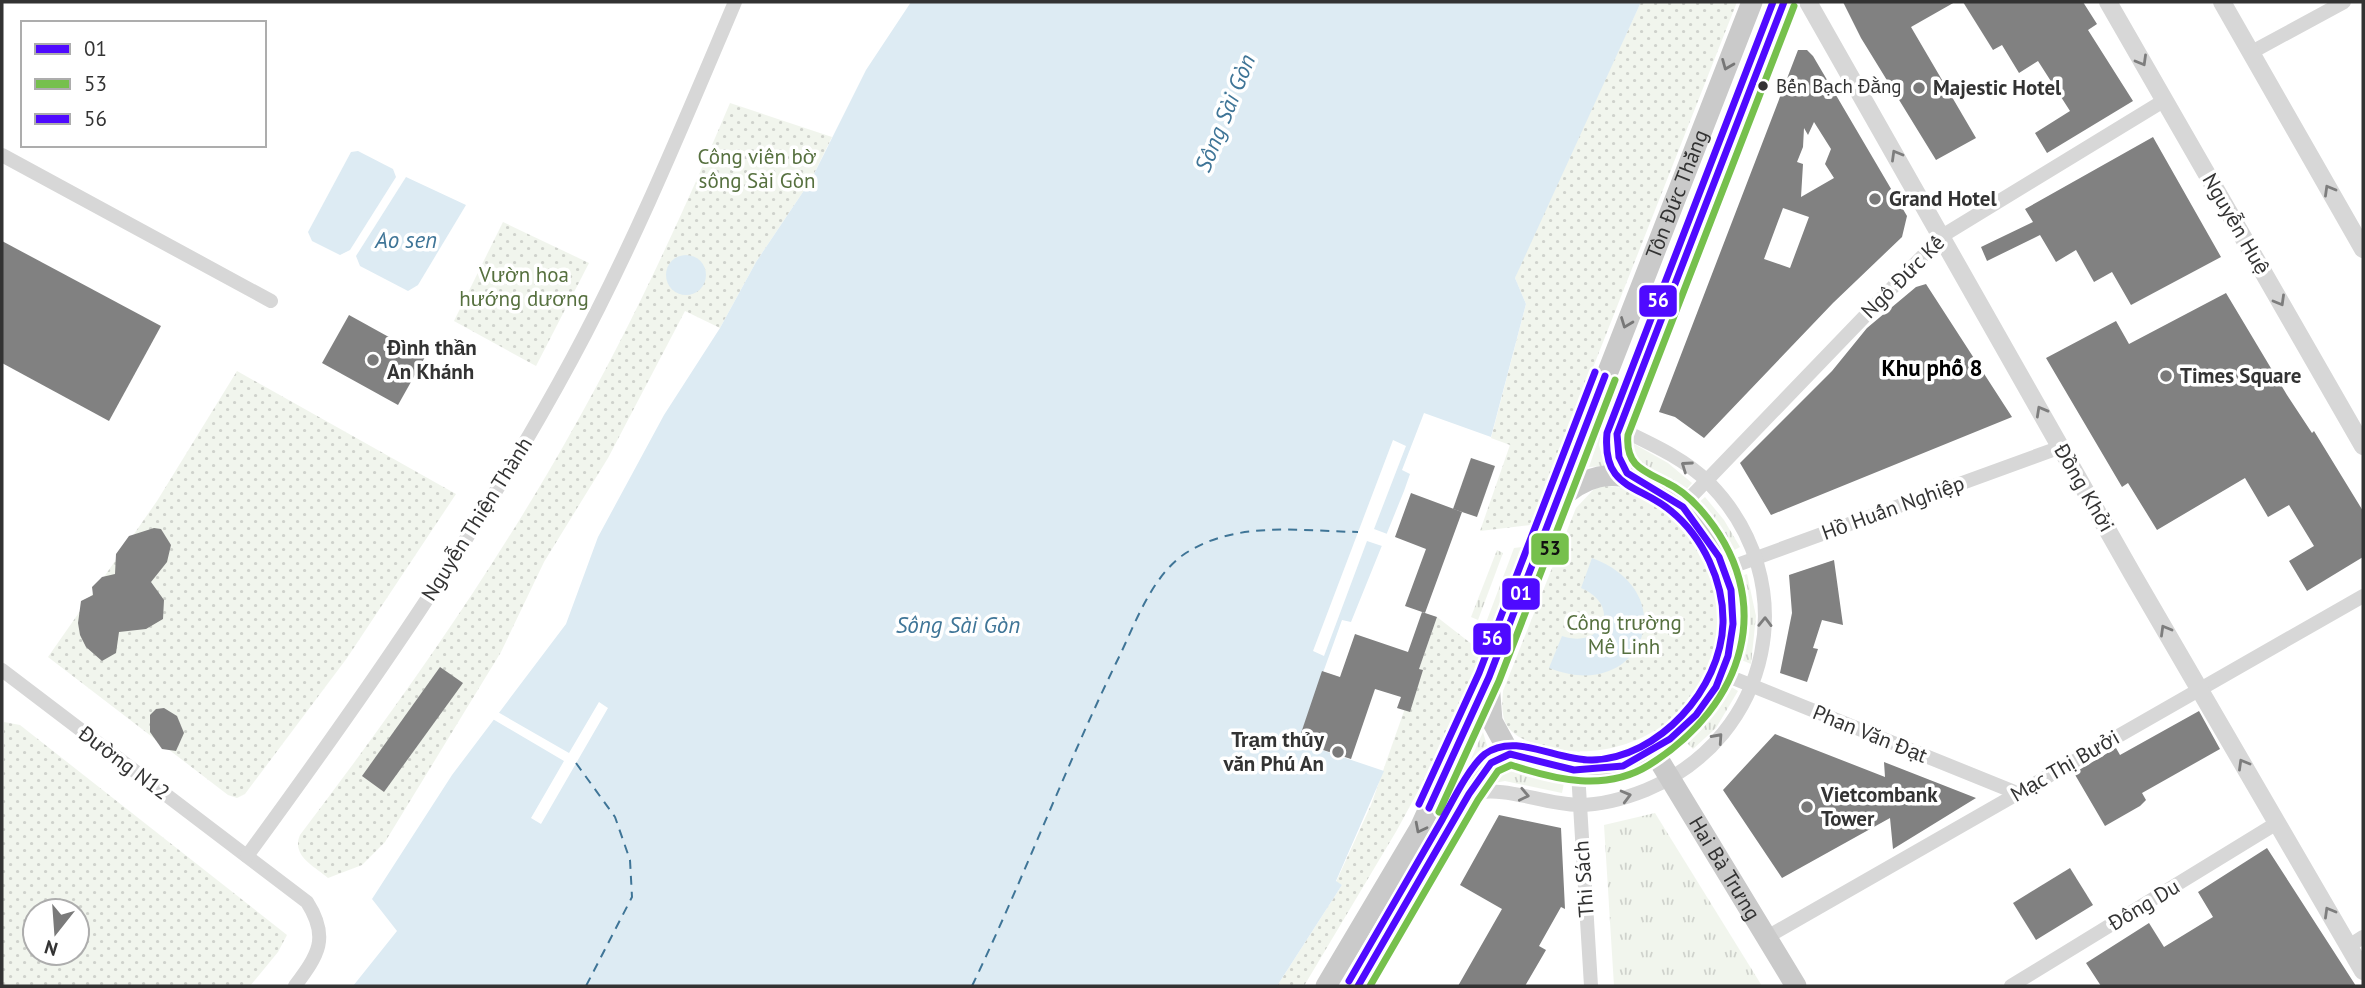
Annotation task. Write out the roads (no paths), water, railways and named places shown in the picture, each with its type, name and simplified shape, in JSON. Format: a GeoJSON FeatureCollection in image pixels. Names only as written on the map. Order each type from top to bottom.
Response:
{"type":"FeatureCollection","features":[{"type":"Feature","properties":{"kind":"main road","name":"Tôn Ðức Thắng"},"geometry":{"type":"LineString","coordinates":[[1326,986],[1420,828],[1489,677],[1752,2]]}},
{"type":"Feature","properties":{"kind":"main road","name":"Tôn Ðức Thắng"},"geometry":{"type":"LineString","coordinates":[[1629,476],[1619,461],[1615,443],[1618,428],[1784,2]]}},
{"type":"Feature","properties":{"kind":"main road"},"geometry":{"type":"LineString","coordinates":[[1489,677],[1492,721],[1500,741],[1510,754],[1578,772],[1607,770],[1654,752],[1695,719],[1723,674],[1733,628],[1731,589],[1726,569],[1715,547],[1682,506],[1629,476],[1610,474],[1587,479],[1555,504]]}},
{"type":"Feature","properties":{"kind":"main road","name":"Hai Bà Trưng"},"geometry":{"type":"LineString","coordinates":[[1654,752],[1796,986]]}},
{"type":"Feature","properties":{"kind":"main road"},"geometry":{"type":"LineString","coordinates":[[1358,986],[1469,794],[1491,763],[1510,754]]}},
{"type":"Feature","properties":{"kind":"street","name":"Nguyễn Thiện Thành"},"geometry":{"type":"LineString","coordinates":[[247,856],[387,661],[527,440],[617,269],[735,2]]}},
{"type":"Feature","properties":{"kind":"street","name":"Ðồng Khởi"},"geometry":{"type":"LineString","coordinates":[[1808,2],[2277,823],[2356,942],[2363,971]]}},
{"type":"Feature","properties":{"kind":"street","name":"Nguyễn Huệ"},"geometry":{"type":"LineString","coordinates":[[2108,2],[2363,446]]}},
{"type":"Feature","properties":{"kind":"street"},"geometry":{"type":"LineString","coordinates":[[2221,2],[2363,249]]}},
{"type":"Feature","properties":{"kind":"street"},"geometry":{"type":"LineString","coordinates":[[2250,53],[2344,2]]}},
{"type":"Feature","properties":{"kind":"street","name":"Ngô Ðức Kế"},"geometry":{"type":"LineString","coordinates":[[1682,506],[1942,236],[2165,100]]}},
{"type":"Feature","properties":{"kind":"street"},"geometry":{"type":"LineString","coordinates":[[2,155],[271,301]]}},
{"type":"Feature","properties":{"kind":"street"},"geometry":{"type":"LineString","coordinates":[[1469,794],[1500,790],[1580,805],[1629,796],[1670,778],[1719,737],[1735,720],[1752,686],[1762,656],[1765,631],[1763,583],[1757,557],[1742,526],[1707,481],[1666,453],[1618,428]]}},
{"type":"Feature","properties":{"kind":"street","name":"Hồ Huấn Nghiệp"},"geometry":{"type":"LineString","coordinates":[[1726,569],[2061,447]]}},
{"type":"Feature","properties":{"kind":"street","name":"Mạc Thị Bưởi"},"geometry":{"type":"LineString","coordinates":[[1767,937],[2363,596]]}},
{"type":"Feature","properties":{"kind":"street","name":"Đường N12"},"geometry":{"type":"LineString","coordinates":[[2,670],[247,856]]}},
{"type":"Feature","properties":{"kind":"street","name":"Phan Văn Ðạt"},"geometry":{"type":"LineString","coordinates":[[1723,674],[2017,793]]}},
{"type":"Feature","properties":{"kind":"street","name":"Thi Sách"},"geometry":{"type":"LineString","coordinates":[[1578,772],[1591,986]]}},
{"type":"Feature","properties":{"kind":"street","name":"Đông Du"},"geometry":{"type":"LineString","coordinates":[[2011,986],[2277,823]]}},
{"type":"Feature","properties":{"kind":"street"},"geometry":{"type":"LineString","coordinates":[[247,856],[307,902],[318,918],[321,933],[318,952],[295,986]]}},
{"type":"Feature","properties":{"kind":"water","name":"Sông Sài Gòn"},"geometry":{"type":"Polygon","coordinates":[[[911,2],[1641,2],[1515,278],[1526,304],[1491,437],[1424,413],[1402,470],[1410,474],[1404,491],[1351,622],[1342,620],[1298,742],[1384,771],[1336,881],[1342,885],[1277,986],[353,986],[397,931],[372,899],[452,775],[566,624],[598,537],[664,415],[720,328],[756,262],[811,180],[866,70],[911,2]]]}},
{"type":"Feature","properties":{"kind":"water","name":"Ao sen"},"geometry":{"type":"Polygon","coordinates":[[[358,151],[393,169],[396,177],[350,250],[340,255],[312,241],[308,232],[351,152],[358,151]]]}},
{"type":"Feature","properties":{"kind":"water","name":"Ao sen"},"geometry":{"type":"Polygon","coordinates":[[[406,177],[466,205],[418,285],[408,291],[360,266],[356,256],[406,177]]]}},
{"type":"Feature","properties":{"kind":"water"},"geometry":{"type":"Polygon","coordinates":[[[686,255],[694,256],[700,261],[705,267],[705,283],[700,289],[694,294],[686,295],[678,294],[672,289],[667,283],[666,275],[667,267],[672,261],[678,256],[686,255]]]}},
{"type":"Feature","properties":{"kind":"water"},"geometry":{"type":"Polygon","coordinates":[[[1592,558],[1621,574],[1638,595],[1644,618],[1641,640],[1628,659],[1608,671],[1581,675],[1549,668],[1562,636],[1577,639],[1588,637],[1603,624],[1601,605],[1594,596],[1581,588],[1592,558]]]}},
{"type":"Feature","properties":{"kind":"place","name":"Bến Bạch Đằng"},"geometry":{"type":"Point","coordinates":[1763,86]}},
{"type":"Feature","properties":{"kind":"place","name":"Majestic Hotel"},"geometry":{"type":"Point","coordinates":[1919,88]}},
{"type":"Feature","properties":{"kind":"place","name":"Grand Hotel"},"geometry":{"type":"Point","coordinates":[1875,199]}},
{"type":"Feature","properties":{"kind":"place","name":"Đình thần An Khánh"},"geometry":{"type":"Point","coordinates":[373,360]}},
{"type":"Feature","properties":{"kind":"place","name":"Times Square"},"geometry":{"type":"Point","coordinates":[2166,376]}},
{"type":"Feature","properties":{"kind":"place","name":"Trạm thủy văn Phú An"},"geometry":{"type":"Point","coordinates":[1338,752]}},
{"type":"Feature","properties":{"kind":"place","name":"Vietcombank Tower"},"geometry":{"type":"Point","coordinates":[1807,807]}},
{"type":"Feature","properties":{"kind":"district","name":"Khu phố 8"},"geometry":{"type":"Point","coordinates":[1932,368]}},
{"type":"Feature","properties":{"kind":"park label","name":"Công viên bờ sông Sài Gòn"},"geometry":{"type":"Point","coordinates":[757,169]}},
{"type":"Feature","properties":{"kind":"park label","name":"Vườn hoa hướng dương"},"geometry":{"type":"Point","coordinates":[524,287]}},
{"type":"Feature","properties":{"kind":"park label","name":"Công trường Mê Linh"},"geometry":{"type":"Point","coordinates":[1624,635]}}]}
